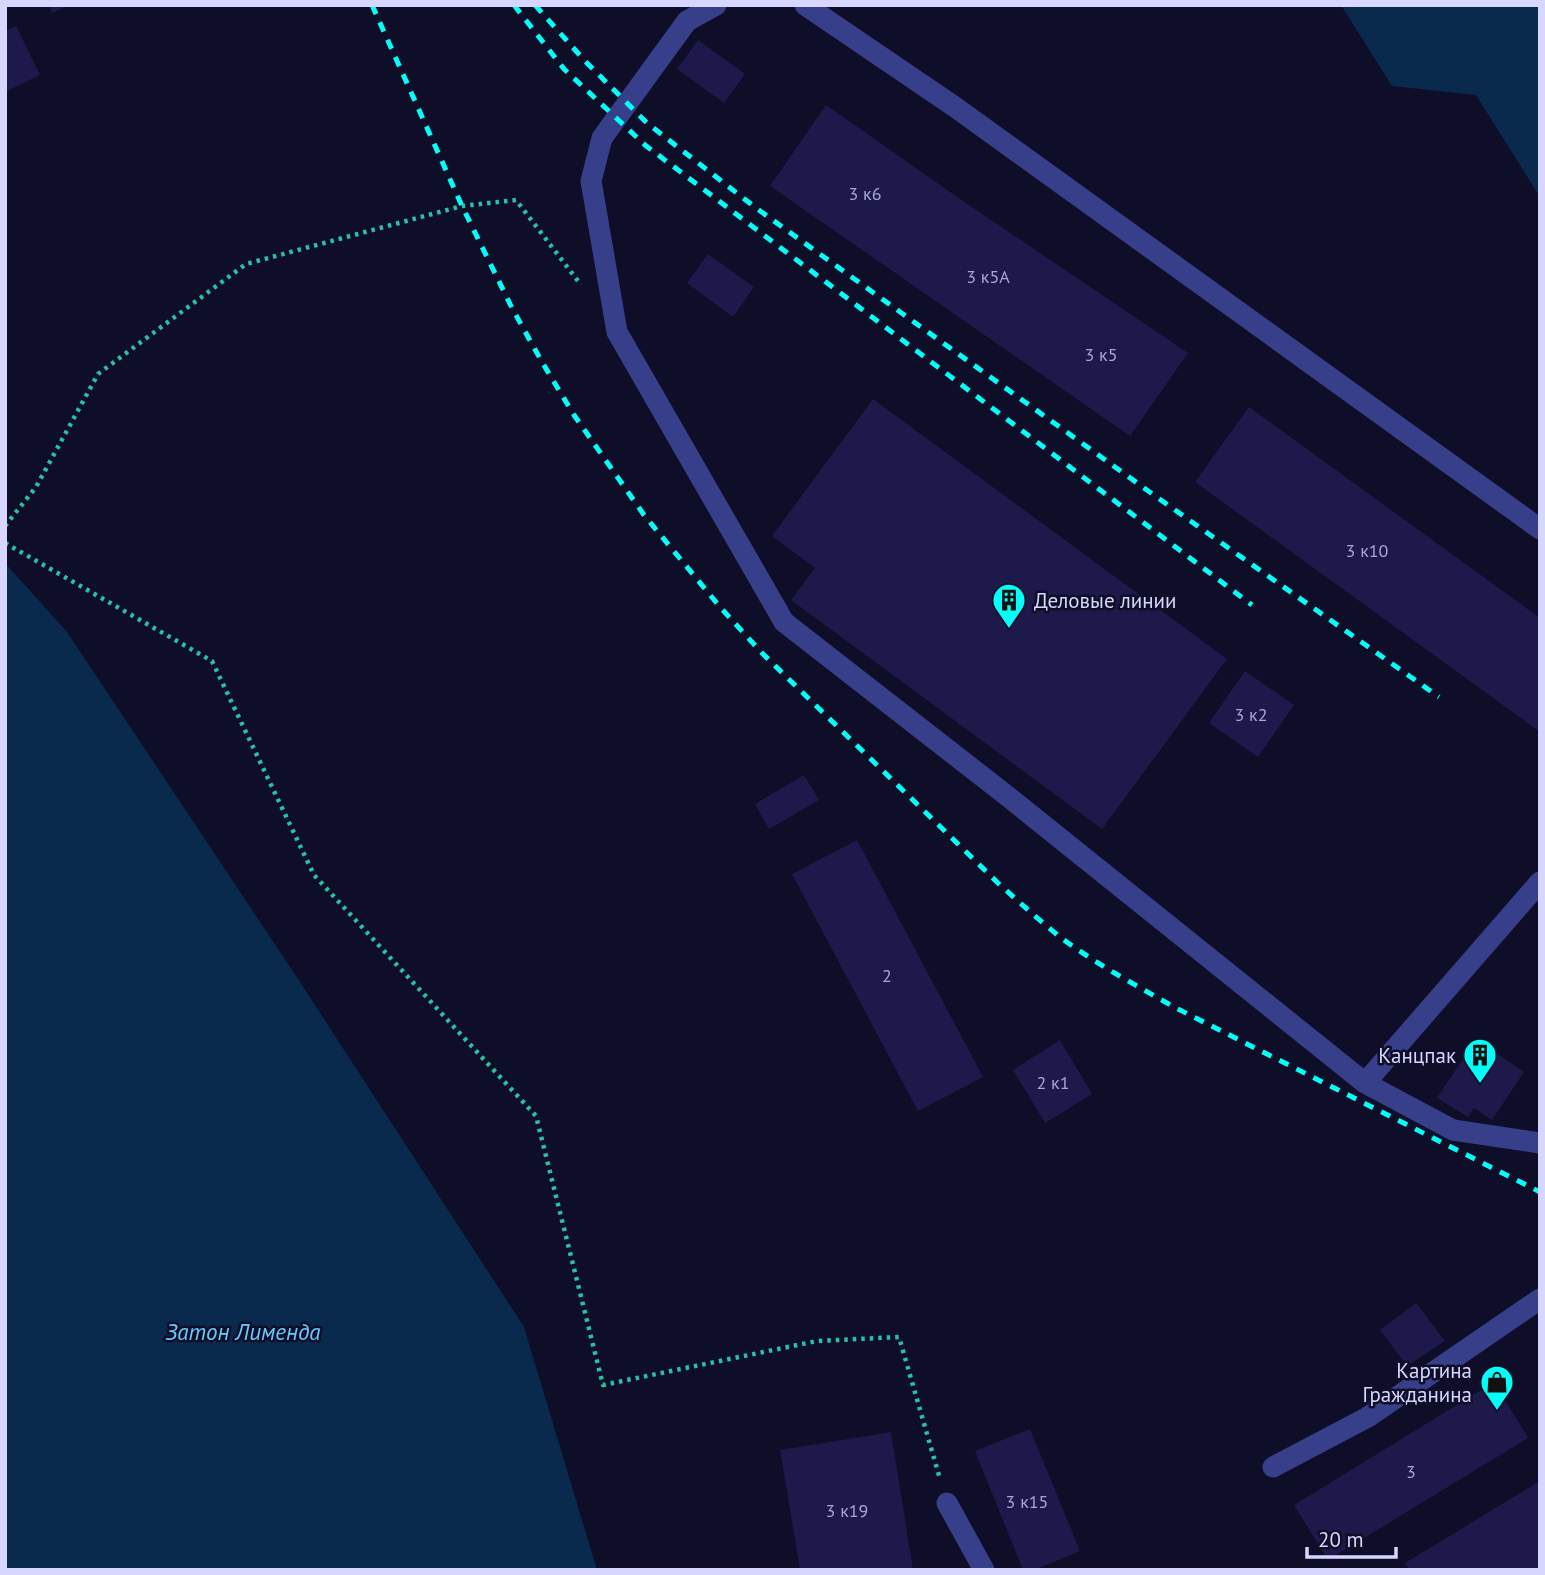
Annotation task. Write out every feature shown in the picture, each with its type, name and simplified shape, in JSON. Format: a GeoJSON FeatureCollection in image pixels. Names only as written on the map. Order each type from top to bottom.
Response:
{"type":"FeatureCollection","features":[{"type":"Feature","properties":{"kind":"lane"},"geometry":{"type":"LineString","coordinates":[[716,5],[687,21],[602,138],[591,181],[617,332],[784,622],[1006,794],[1366,1083],[1454,1130],[1540,1143]]}},
{"type":"Feature","properties":{"kind":"lane"},"geometry":{"type":"LineString","coordinates":[[805,5],[955,107],[1540,529]]}},
{"type":"Feature","properties":{"kind":"lane"},"geometry":{"type":"LineString","coordinates":[[1366,1083],[1540,882]]}},
{"type":"Feature","properties":{"kind":"lane"},"geometry":{"type":"LineString","coordinates":[[1273,1467],[1368,1417],[1540,1299]]}},
{"type":"Feature","properties":{"kind":"lane"},"geometry":{"type":"LineString","coordinates":[[947,1503],[984,1570]]}},
{"type":"Feature","properties":{"kind":"path"},"geometry":{"type":"LineString","coordinates":[[5,526],[36,487],[99,374],[246,264],[461,206],[516,200],[583,288]]}},
{"type":"Feature","properties":{"kind":"path"},"geometry":{"type":"LineString","coordinates":[[5,543],[212,661],[314,875],[536,1116],[603,1385],[817,1341],[899,1337],[947,1503]]}},
{"type":"Feature","properties":{"kind":"water"},"geometry":{"type":"Polygon","coordinates":[[[1341,5],[1540,5],[1540,197],[1476,95],[1392,86],[1341,5]]]}},
{"type":"Feature","properties":{"kind":"water","name":"Затон Лименда"},"geometry":{"type":"Polygon","coordinates":[[[5,563],[67,632],[298,979],[524,1327],[597,1570],[5,1570],[5,563]]]}},
{"type":"Feature","properties":{"kind":"building"},"geometry":{"type":"Polygon","coordinates":[[[49,5],[69,5],[52,13],[49,5]]]}},
{"type":"Feature","properties":{"kind":"building"},"geometry":{"type":"Polygon","coordinates":[[[16,26],[40,75],[5,92],[5,31],[16,26]]]}},
{"type":"Feature","properties":{"kind":"building"},"geometry":{"type":"Polygon","coordinates":[[[698,40],[745,74],[724,103],[677,69],[698,40]]]}},
{"type":"Feature","properties":{"kind":"building"},"geometry":{"type":"Polygon","coordinates":[[[826,105],[1188,353],[1130,436],[770,186],[826,105]]]}},
{"type":"Feature","properties":{"kind":"building"},"geometry":{"type":"Polygon","coordinates":[[[708,254],[754,287],[733,317],[687,283],[708,254]]]}},
{"type":"Feature","properties":{"kind":"building","name":"Деловые линии"},"geometry":{"type":"Polygon","coordinates":[[[873,399],[1227,659],[1102,829],[791,600],[815,568],[772,536],[873,399]]]}},
{"type":"Feature","properties":{"kind":"building"},"geometry":{"type":"Polygon","coordinates":[[[1249,407],[1540,618],[1540,732],[1195,482],[1249,407]]]}},
{"type":"Feature","properties":{"kind":"building"},"geometry":{"type":"Polygon","coordinates":[[[1245,671],[1294,705],[1258,757],[1209,723],[1245,671]]]}},
{"type":"Feature","properties":{"kind":"building"},"geometry":{"type":"Polygon","coordinates":[[[804,775],[819,800],[769,829],[755,804],[804,775]]]}},
{"type":"Feature","properties":{"kind":"building"},"geometry":{"type":"Polygon","coordinates":[[[857,840],[983,1077],[918,1111],[792,874],[857,840]]]}},
{"type":"Feature","properties":{"kind":"building","name":"Канцпак"},"geometry":{"type":"Polygon","coordinates":[[[1476,1039],[1524,1072],[1492,1120],[1474,1108],[1468,1117],[1437,1098],[1476,1039]]]}},
{"type":"Feature","properties":{"kind":"building"},"geometry":{"type":"Polygon","coordinates":[[[1060,1040],[1092,1094],[1045,1123],[1013,1070],[1060,1040]]]}},
{"type":"Feature","properties":{"kind":"building"},"geometry":{"type":"Polygon","coordinates":[[[1416,1303],[1445,1341],[1407,1366],[1380,1330],[1416,1303]]]}},
{"type":"Feature","properties":{"kind":"building"},"geometry":{"type":"Polygon","coordinates":[[[1494,1382],[1528,1438],[1328,1560],[1294,1505],[1494,1382]]]}},
{"type":"Feature","properties":{"kind":"building"},"geometry":{"type":"Polygon","coordinates":[[[1030,1429],[1080,1551],[1034,1570],[1023,1570],[975,1451],[1030,1429]]]}},
{"type":"Feature","properties":{"kind":"building"},"geometry":{"type":"Polygon","coordinates":[[[891,1432],[913,1570],[800,1570],[780,1450],[891,1432]]]}},
{"type":"Feature","properties":{"kind":"building"},"geometry":{"type":"Polygon","coordinates":[[[1540,1481],[1540,1570],[1409,1570],[1405,1563],[1540,1481]]]}},
{"type":"Feature","properties":{"kind":"railway"},"geometry":{"type":"LineString","coordinates":[[372,5],[462,206],[542,362],[574,415],[644,515],[762,653],[998,883],[1074,947],[1176,1008],[1540,1192]]}},
{"type":"Feature","properties":{"kind":"railway"},"geometry":{"type":"LineString","coordinates":[[514,5],[564,69],[645,145],[1252,605]]}},
{"type":"Feature","properties":{"kind":"railway"},"geometry":{"type":"LineString","coordinates":[[535,5],[585,61],[647,123],[756,208],[1439,697]]}},
{"type":"Feature","properties":{"kind":"place","name":"Деловые линии"},"geometry":{"type":"Point","coordinates":[1009,630]}},
{"type":"Feature","properties":{"kind":"place","name":"Канцпак"},"geometry":{"type":"Point","coordinates":[1480,1085]}},
{"type":"Feature","properties":{"kind":"place","name":"Картина Гражданина"},"geometry":{"type":"Point","coordinates":[1497,1412]}}]}
